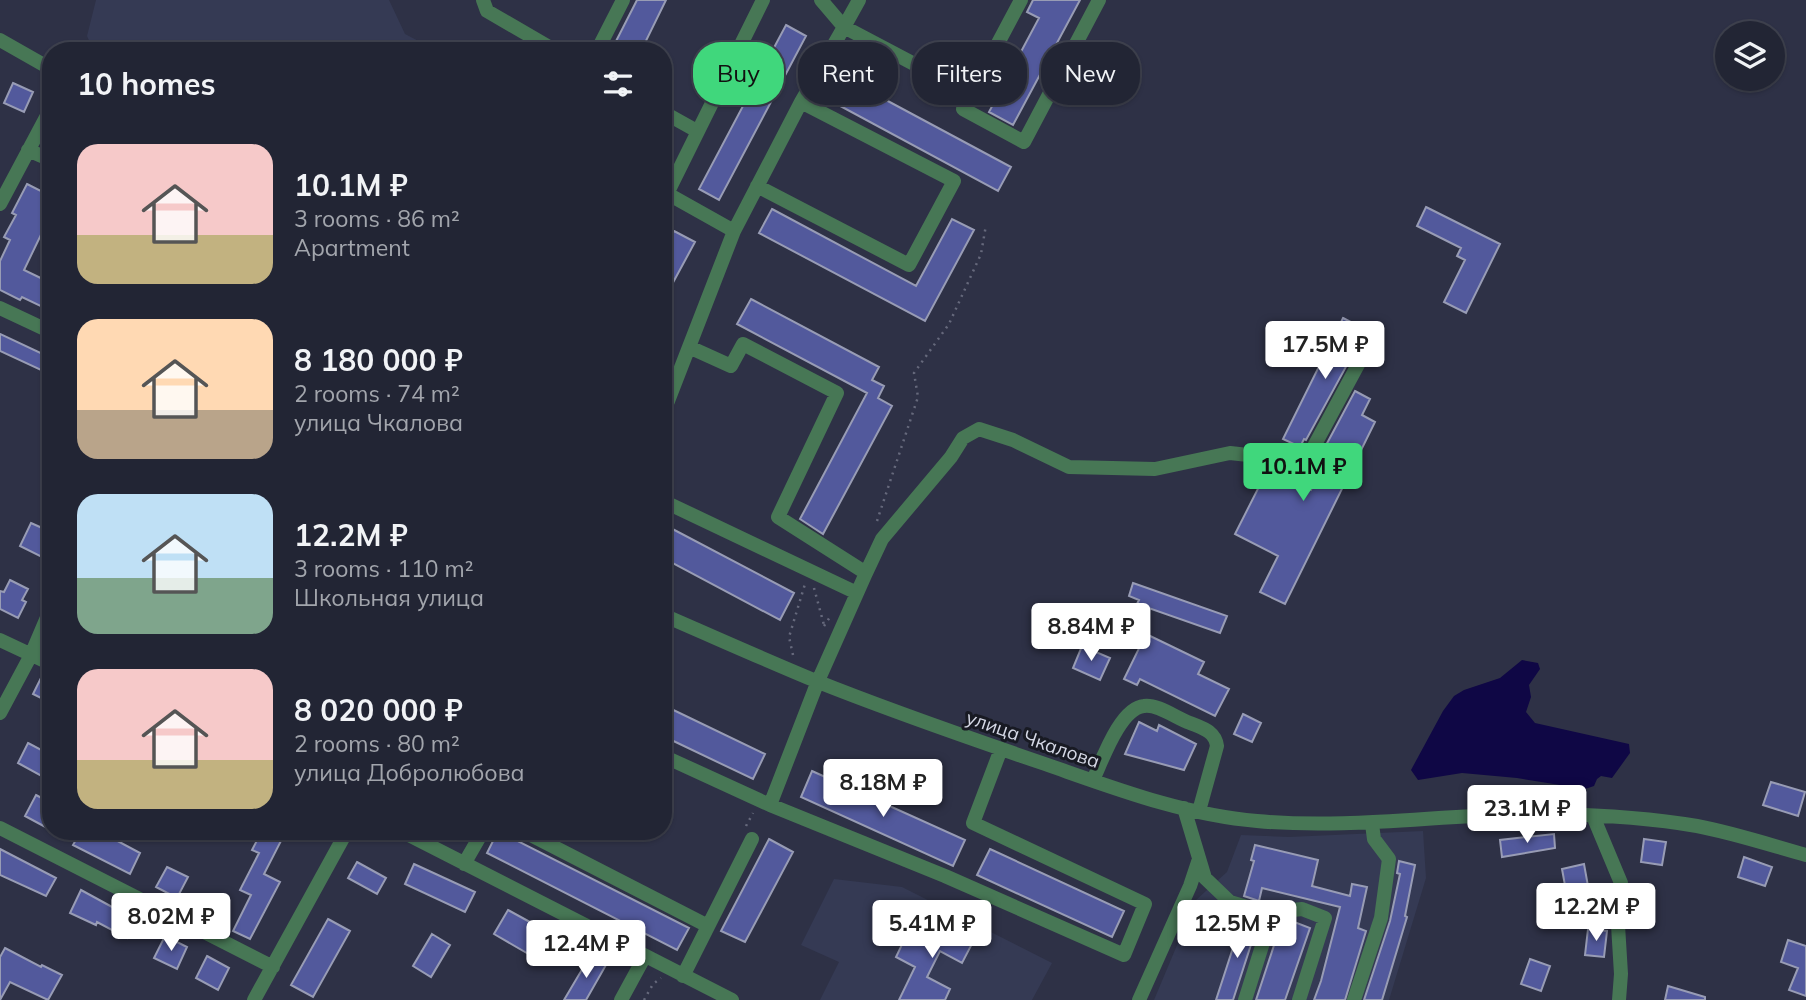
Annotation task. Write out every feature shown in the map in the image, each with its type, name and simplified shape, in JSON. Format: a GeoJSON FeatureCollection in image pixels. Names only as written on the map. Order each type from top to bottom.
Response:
{"type":"FeatureCollection","features":[{"type":"Feature","properties":{"kind":"street"},"geometry":{"type":"LineString","coordinates":[[483,0],[487,12],[540,42]]}},
{"type":"Feature","properties":{"kind":"street"},"geometry":{"type":"LineString","coordinates":[[601,42],[622,0]]}},
{"type":"Feature","properties":{"kind":"street"},"geometry":{"type":"LineString","coordinates":[[672,183],[763,0]]}},
{"type":"Feature","properties":{"kind":"street"},"geometry":{"type":"LineString","coordinates":[[821,0],[844,27],[912,63]]}},
{"type":"Feature","properties":{"kind":"street"},"geometry":{"type":"LineString","coordinates":[[835,42],[859,0]]}},
{"type":"Feature","properties":{"kind":"street"},"geometry":{"type":"LineString","coordinates":[[999,42],[1021,0]]}},
{"type":"Feature","properties":{"kind":"street"},"geometry":{"type":"LineString","coordinates":[[965,105],[963,109],[1024,142],[1100,0]]}},
{"type":"Feature","properties":{"kind":"street"},"geometry":{"type":"LineString","coordinates":[[0,40],[42,64]]}},
{"type":"Feature","properties":{"kind":"street"},"geometry":{"type":"LineString","coordinates":[[672,391],[734,231],[799,105]]}},
{"type":"Feature","properties":{"kind":"street"},"geometry":{"type":"LineString","coordinates":[[757,186],[909,265],[954,181],[807,105]]}},
{"type":"Feature","properties":{"kind":"street"},"geometry":{"type":"LineString","coordinates":[[672,117],[697,131]]}},
{"type":"Feature","properties":{"kind":"street"},"geometry":{"type":"LineString","coordinates":[[0,204],[42,124]]}},
{"type":"Feature","properties":{"kind":"street"},"geometry":{"type":"LineString","coordinates":[[28,150],[42,156]]}},
{"type":"Feature","properties":{"kind":"street"},"geometry":{"type":"LineString","coordinates":[[672,201],[734,231]]}},
{"type":"Feature","properties":{"kind":"street"},"geometry":{"type":"LineString","coordinates":[[0,308],[42,327]]}},
{"type":"Feature","properties":{"kind":"street"},"geometry":{"type":"LineString","coordinates":[[689,347],[731,366],[743,344],[837,393],[778,517],[866,573]]}},
{"type":"Feature","properties":{"kind":"street"},"geometry":{"type":"LineString","coordinates":[[770,805],[852,591],[866,573],[882,539],[951,457],[963,438],[978,429],[1013,440],[1069,467],[1155,469],[1230,453],[1257,456],[1295,466],[1306,461],[1360,362]]}},
{"type":"Feature","properties":{"kind":"street"},"geometry":{"type":"LineString","coordinates":[[672,505],[852,591]]}},
{"type":"Feature","properties":{"kind":"street","name":"улица Чкалова"},"geometry":{"type":"LineString","coordinates":[[672,619],[818,681],[1093,780],[1184,808],[1255,821],[1372,824],[1435,818],[1552,814],[1593,816],[1698,827],[1806,856]]}},
{"type":"Feature","properties":{"kind":"street"},"geometry":{"type":"LineString","coordinates":[[0,713],[42,629]]}},
{"type":"Feature","properties":{"kind":"street"},"geometry":{"type":"LineString","coordinates":[[0,640],[42,660]]}},
{"type":"Feature","properties":{"kind":"street"},"geometry":{"type":"LineString","coordinates":[[1093,780],[1122,720],[1131,711],[1143,706],[1154,707],[1204,729],[1216,740],[1217,746],[1199,811]]}},
{"type":"Feature","properties":{"kind":"street"},"geometry":{"type":"LineString","coordinates":[[672,760],[770,805],[945,876],[1124,956],[1145,904],[973,823],[1001,748]]}},
{"type":"Feature","properties":{"kind":"street"},"geometry":{"type":"LineString","coordinates":[[1184,808],[1205,878],[1230,902],[1267,913],[1302,909],[1325,918],[1299,1000]]}},
{"type":"Feature","properties":{"kind":"street"},"geometry":{"type":"LineString","coordinates":[[1593,816],[1621,883],[1618,925],[1621,974],[1619,1000]]}},
{"type":"Feature","properties":{"kind":"street"},"geometry":{"type":"LineString","coordinates":[[1354,1000],[1381,918],[1390,859],[1374,839],[1372,824]]}},
{"type":"Feature","properties":{"kind":"street"},"geometry":{"type":"LineString","coordinates":[[0,828],[272,967]]}},
{"type":"Feature","properties":{"kind":"street"},"geometry":{"type":"LineString","coordinates":[[683,975],[752,839]]}},
{"type":"Feature","properties":{"kind":"street"},"geometry":{"type":"LineString","coordinates":[[254,1000],[342,840]]}},
{"type":"Feature","properties":{"kind":"street"},"geometry":{"type":"LineString","coordinates":[[422,840],[683,975],[707,994],[732,1000]]}},
{"type":"Feature","properties":{"kind":"street"},"geometry":{"type":"LineString","coordinates":[[464,864],[478,840]]}},
{"type":"Feature","properties":{"kind":"street"},"geometry":{"type":"LineString","coordinates":[[541,840],[708,926]]}},
{"type":"Feature","properties":{"kind":"street"},"geometry":{"type":"LineString","coordinates":[[1139,1000],[1190,886],[1199,859]]}},
{"type":"Feature","properties":{"kind":"street"},"geometry":{"type":"LineString","coordinates":[[1245,1000],[1268,927],[1267,913]]}},
{"type":"Feature","properties":{"kind":"street"},"geometry":{"type":"LineString","coordinates":[[621,1000],[645,956]]}},
{"type":"Feature","properties":{"kind":"path"},"geometry":{"type":"LineString","coordinates":[[874,532],[918,397],[914,373],[949,324],[981,254],[986,225]]}},
{"type":"Feature","properties":{"kind":"path"},"geometry":{"type":"LineString","coordinates":[[809,571],[824,626],[852,591]]}},
{"type":"Feature","properties":{"kind":"path"},"geometry":{"type":"LineString","coordinates":[[797,672],[789,637],[809,571]]}},
{"type":"Feature","properties":{"kind":"shaded area"},"geometry":{"type":"Polygon","coordinates":[[[96,0],[389,0],[405,34],[420,42],[90,42],[87,36],[96,0]]]}},
{"type":"Feature","properties":{"kind":"shaded area"},"geometry":{"type":"Polygon","coordinates":[[[1522,660],[1538,663],[1540,669],[1529,685],[1531,697],[1526,712],[1535,723],[1629,744],[1630,753],[1612,778],[1601,776],[1594,786],[1585,789],[1517,778],[1462,773],[1418,780],[1411,770],[1454,696],[1500,678],[1522,660]]]}},
{"type":"Feature","properties":{"kind":"shaded area"},"geometry":{"type":"Polygon","coordinates":[[[1423,831],[1426,878],[1389,1000],[1154,1000],[1196,900],[1227,872],[1241,835],[1289,837],[1423,831]]]}},
{"type":"Feature","properties":{"kind":"shaded area"},"geometry":{"type":"Polygon","coordinates":[[[834,879],[902,887],[1052,963],[1032,1000],[820,1000],[839,962],[801,945],[834,879]]]}},
{"type":"Feature","properties":{"kind":"building"},"geometry":{"type":"Polygon","coordinates":[[[637,0],[666,0],[645,42],[616,42],[637,0]]]}},
{"type":"Feature","properties":{"kind":"building"},"geometry":{"type":"Polygon","coordinates":[[[1033,0],[1080,0],[1057,42],[1041,42],[1041,73],[1027,99],[1026,42],[1039,18],[1027,12],[1033,0]]]}},
{"type":"Feature","properties":{"kind":"building"},"geometry":{"type":"Polygon","coordinates":[[[786,25],[806,36],[803,42],[798,42],[798,51],[784,77],[784,42],[777,42],[786,25]]]}},
{"type":"Feature","properties":{"kind":"building"},"geometry":{"type":"Polygon","coordinates":[[[13,83],[33,92],[24,112],[4,103],[13,83]]]}},
{"type":"Feature","properties":{"kind":"building"},"geometry":{"type":"Polygon","coordinates":[[[744,105],[769,105],[719,200],[699,189],[744,105]]]}},
{"type":"Feature","properties":{"kind":"building"},"geometry":{"type":"Polygon","coordinates":[[[838,105],[895,105],[1011,167],[998,191],[838,105]]]}},
{"type":"Feature","properties":{"kind":"building"},"geometry":{"type":"Polygon","coordinates":[[[993,105],[1024,105],[1013,125],[989,112],[993,105]]]}},
{"type":"Feature","properties":{"kind":"building"},"geometry":{"type":"Polygon","coordinates":[[[27,184],[42,192],[42,233],[24,270],[42,279],[42,307],[0,290],[0,261],[10,240],[4,237],[16,215],[12,213],[27,184]]]}},
{"type":"Feature","properties":{"kind":"building"},"geometry":{"type":"Polygon","coordinates":[[[1426,207],[1500,244],[1466,313],[1444,302],[1465,260],[1457,256],[1461,248],[1417,226],[1426,207]]]}},
{"type":"Feature","properties":{"kind":"building"},"geometry":{"type":"Polygon","coordinates":[[[772,209],[916,286],[952,219],[974,230],[925,321],[759,233],[772,209]]]}},
{"type":"Feature","properties":{"kind":"building"},"geometry":{"type":"Polygon","coordinates":[[[674,231],[695,242],[672,284],[674,231]]]}},
{"type":"Feature","properties":{"kind":"building"},"geometry":{"type":"Polygon","coordinates":[[[751,299],[879,367],[872,380],[884,386],[878,398],[892,406],[823,534],[800,519],[867,393],[737,324],[751,299]]]}},
{"type":"Feature","properties":{"kind":"building"},"geometry":{"type":"Polygon","coordinates":[[[1343,318],[1366,330],[1300,447],[1283,439],[1343,318]]]}},
{"type":"Feature","properties":{"kind":"building"},"geometry":{"type":"Polygon","coordinates":[[[0,334],[42,354],[41,370],[0,351],[0,334]]]}},
{"type":"Feature","properties":{"kind":"building"},"geometry":{"type":"Polygon","coordinates":[[[1355,391],[1370,399],[1362,415],[1375,422],[1285,604],[1260,592],[1278,556],[1235,534],[1268,469],[1311,490],[1329,452],[1324,449],[1355,391]]]}},
{"type":"Feature","properties":{"kind":"building"},"geometry":{"type":"Polygon","coordinates":[[[31,523],[42,528],[42,557],[20,546],[31,523]]]}},
{"type":"Feature","properties":{"kind":"building"},"geometry":{"type":"Polygon","coordinates":[[[672,529],[794,593],[780,620],[672,563],[672,529]]]}},
{"type":"Feature","properties":{"kind":"building"},"geometry":{"type":"Polygon","coordinates":[[[10,580],[28,589],[22,600],[26,602],[18,618],[0,609],[0,591],[4,592],[10,580]]]}},
{"type":"Feature","properties":{"kind":"building"},"geometry":{"type":"Polygon","coordinates":[[[1133,583],[1227,616],[1220,633],[1137,604],[1139,600],[1129,596],[1133,583]]]}},
{"type":"Feature","properties":{"kind":"building"},"geometry":{"type":"Polygon","coordinates":[[[1146,634],[1204,662],[1198,674],[1229,689],[1215,716],[1140,679],[1137,685],[1124,679],[1146,634]]]}},
{"type":"Feature","properties":{"kind":"building"},"geometry":{"type":"Polygon","coordinates":[[[1082,646],[1110,658],[1100,680],[1073,668],[1082,646]]]}},
{"type":"Feature","properties":{"kind":"building"},"geometry":{"type":"Polygon","coordinates":[[[42,676],[42,698],[33,694],[42,676]]]}},
{"type":"Feature","properties":{"kind":"building"},"geometry":{"type":"Polygon","coordinates":[[[672,709],[765,754],[753,779],[672,740],[672,709]]]}},
{"type":"Feature","properties":{"kind":"building"},"geometry":{"type":"Polygon","coordinates":[[[1243,714],[1261,723],[1252,742],[1234,734],[1243,714]]]}},
{"type":"Feature","properties":{"kind":"building"},"geometry":{"type":"Polygon","coordinates":[[[1139,722],[1157,731],[1159,725],[1196,744],[1184,770],[1125,754],[1139,722]]]}},
{"type":"Feature","properties":{"kind":"building"},"geometry":{"type":"Polygon","coordinates":[[[28,743],[42,750],[42,776],[18,763],[28,743]]]}},
{"type":"Feature","properties":{"kind":"building"},"geometry":{"type":"Polygon","coordinates":[[[812,771],[965,840],[953,866],[801,797],[812,771]]]}},
{"type":"Feature","properties":{"kind":"building"},"geometry":{"type":"Polygon","coordinates":[[[1771,782],[1805,792],[1798,816],[1763,805],[1771,782]]]}},
{"type":"Feature","properties":{"kind":"building"},"geometry":{"type":"Polygon","coordinates":[[[36,795],[42,798],[42,825],[25,816],[36,795]]]}},
{"type":"Feature","properties":{"kind":"building"},"geometry":{"type":"Polygon","coordinates":[[[1554,834],[1555,848],[1502,857],[1500,840],[1554,834]]]}},
{"type":"Feature","properties":{"kind":"building"},"geometry":{"type":"Polygon","coordinates":[[[769,839],[793,852],[745,942],[721,931],[769,839]]]}},
{"type":"Feature","properties":{"kind":"building"},"geometry":{"type":"Polygon","coordinates":[[[1644,839],[1666,842],[1662,865],[1641,862],[1644,839]]]}},
{"type":"Feature","properties":{"kind":"building"},"geometry":{"type":"Polygon","coordinates":[[[76,840],[116,840],[140,853],[130,874],[73,845],[76,840]]]}},
{"type":"Feature","properties":{"kind":"building"},"geometry":{"type":"Polygon","coordinates":[[[257,840],[281,840],[264,874],[280,882],[250,939],[233,931],[251,895],[240,890],[259,853],[252,850],[257,840]]]}},
{"type":"Feature","properties":{"kind":"building"},"geometry":{"type":"Polygon","coordinates":[[[494,840],[516,840],[689,928],[677,950],[487,853],[494,840]]]}},
{"type":"Feature","properties":{"kind":"building"},"geometry":{"type":"Polygon","coordinates":[[[1255,845],[1318,860],[1312,886],[1350,896],[1352,884],[1367,887],[1358,928],[1366,931],[1345,1000],[1314,1000],[1340,907],[1262,888],[1259,901],[1244,896],[1254,861],[1251,860],[1255,845]]]}},
{"type":"Feature","properties":{"kind":"building"},"geometry":{"type":"Polygon","coordinates":[[[0,849],[56,878],[46,896],[0,875],[0,849]]]}},
{"type":"Feature","properties":{"kind":"building"},"geometry":{"type":"Polygon","coordinates":[[[990,849],[1124,911],[1112,937],[977,875],[990,849]]]}},
{"type":"Feature","properties":{"kind":"building"},"geometry":{"type":"Polygon","coordinates":[[[1744,857],[1772,867],[1765,886],[1738,877],[1744,857]]]}},
{"type":"Feature","properties":{"kind":"building"},"geometry":{"type":"Polygon","coordinates":[[[1399,861],[1415,865],[1405,916],[1407,917],[1382,1000],[1364,1000],[1390,921],[1400,874],[1397,873],[1399,861]]]}},
{"type":"Feature","properties":{"kind":"building"},"geometry":{"type":"Polygon","coordinates":[[[357,862],[386,878],[377,894],[348,878],[357,862]]]}},
{"type":"Feature","properties":{"kind":"building"},"geometry":{"type":"Polygon","coordinates":[[[414,864],[475,892],[465,912],[405,884],[414,864]]]}},
{"type":"Feature","properties":{"kind":"building"},"geometry":{"type":"Polygon","coordinates":[[[1584,864],[1593,914],[1571,918],[1562,869],[1584,864]]]}},
{"type":"Feature","properties":{"kind":"building"},"geometry":{"type":"Polygon","coordinates":[[[167,867],[188,877],[177,898],[156,887],[167,867]]]}},
{"type":"Feature","properties":{"kind":"building"},"geometry":{"type":"Polygon","coordinates":[[[81,890],[136,920],[127,938],[97,922],[96,925],[70,913],[81,890]]]}},
{"type":"Feature","properties":{"kind":"building"},"geometry":{"type":"Polygon","coordinates":[[[508,910],[559,938],[544,963],[494,934],[508,910]]]}},
{"type":"Feature","properties":{"kind":"building"},"geometry":{"type":"Polygon","coordinates":[[[1243,917],[1258,923],[1233,1000],[1216,1000],[1243,917]]]}},
{"type":"Feature","properties":{"kind":"building"},"geometry":{"type":"Polygon","coordinates":[[[328,919],[350,931],[313,997],[291,985],[328,919]]]}},
{"type":"Feature","properties":{"kind":"building"},"geometry":{"type":"Polygon","coordinates":[[[939,920],[975,938],[962,963],[940,951],[927,977],[950,989],[945,1000],[899,1000],[915,967],[896,957],[907,934],[927,944],[939,920]]]}},
{"type":"Feature","properties":{"kind":"building"},"geometry":{"type":"Polygon","coordinates":[[[1289,920],[1310,928],[1285,1000],[1256,1000],[1282,921],[1289,920]]]}},
{"type":"Feature","properties":{"kind":"building"},"geometry":{"type":"Polygon","coordinates":[[[1588,929],[1607,931],[1604,957],[1585,955],[1588,929]]]}},
{"type":"Feature","properties":{"kind":"building"},"geometry":{"type":"Polygon","coordinates":[[[432,934],[450,945],[431,977],[413,966],[432,934]]]}},
{"type":"Feature","properties":{"kind":"building"},"geometry":{"type":"Polygon","coordinates":[[[165,936],[187,947],[177,969],[154,958],[165,936]]]}},
{"type":"Feature","properties":{"kind":"building"},"geometry":{"type":"Polygon","coordinates":[[[1788,940],[1806,946],[1806,996],[1789,990],[1798,968],[1781,962],[1788,940]]]}},
{"type":"Feature","properties":{"kind":"building"},"geometry":{"type":"Polygon","coordinates":[[[5,948],[62,975],[48,1000],[10,982],[0,1000],[0,957],[5,948]]]}},
{"type":"Feature","properties":{"kind":"building"},"geometry":{"type":"Polygon","coordinates":[[[207,956],[229,968],[218,990],[196,978],[207,956]]]}},
{"type":"Feature","properties":{"kind":"building"},"geometry":{"type":"Polygon","coordinates":[[[590,956],[606,965],[586,1000],[564,1000],[590,956]]]}},
{"type":"Feature","properties":{"kind":"building"},"geometry":{"type":"Polygon","coordinates":[[[1530,959],[1550,966],[1541,991],[1521,984],[1530,959]]]}},
{"type":"Feature","properties":{"kind":"building"},"geometry":{"type":"Polygon","coordinates":[[[1668,986],[1705,997],[1705,1000],[1665,1000],[1668,986]]]}}]}
